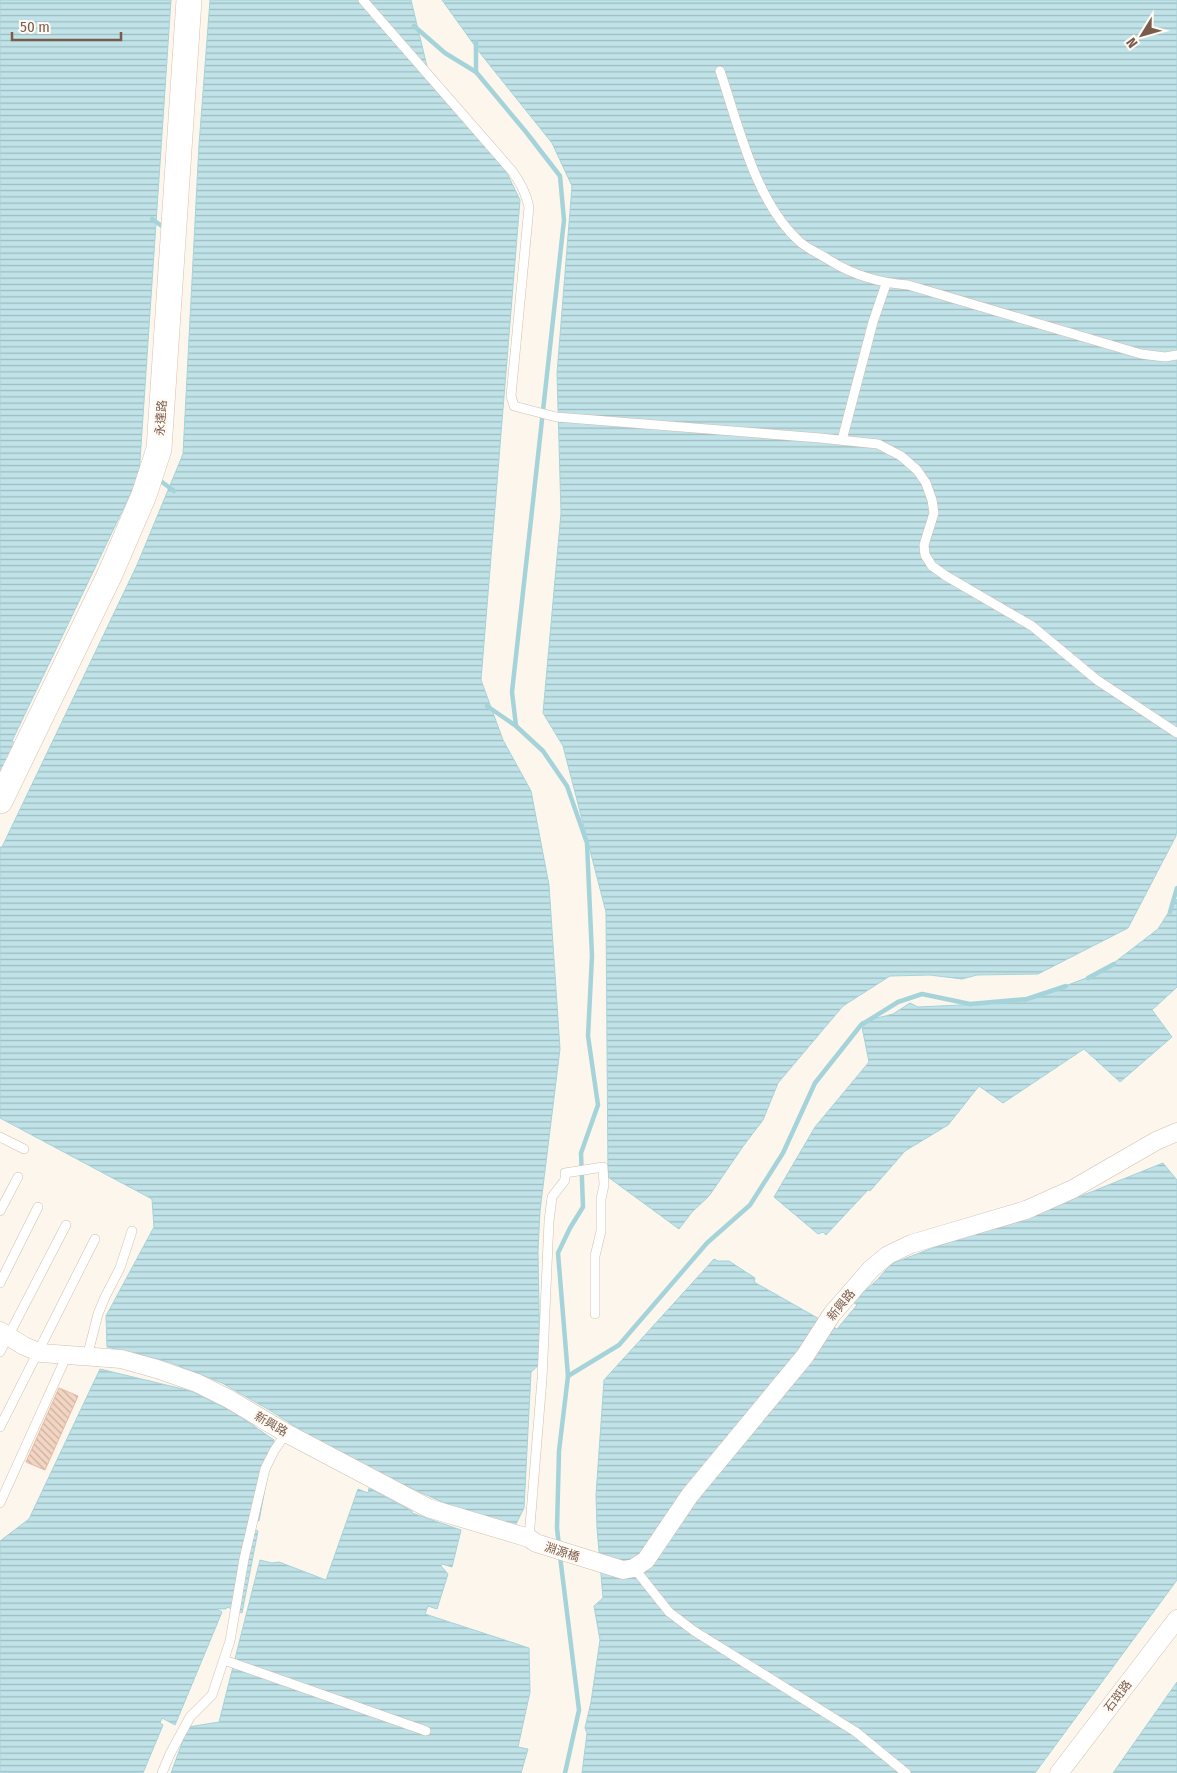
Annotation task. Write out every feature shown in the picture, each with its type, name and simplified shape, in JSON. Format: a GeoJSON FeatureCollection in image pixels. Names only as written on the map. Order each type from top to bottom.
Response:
{"type":"FeatureCollection","features":[{"type":"Feature","properties":{"kind":"street","name":"永達路"},"geometry":{"type":"LineString","coordinates":[[0,802],[110,574],[144,496],[159,449],[189,0]]}},
{"type":"Feature","properties":{"kind":"street","name":"新興路"},"geometry":{"type":"LineString","coordinates":[[634,1568],[646,1560],[690,1495],[806,1356],[832,1314],[872,1269],[888,1256],[911,1244],[1026,1210],[1073,1189],[1156,1141],[1177,1132]]}},
{"type":"Feature","properties":{"kind":"street","name":"新興路"},"geometry":{"type":"LineString","coordinates":[[4,1334],[38,1352],[121,1359],[197,1383],[229,1399],[286,1433],[428,1508],[532,1540]]}},
{"type":"Feature","properties":{"kind":"street","name":"淵源橋"},"geometry":{"type":"LineString","coordinates":[[532,1540],[623,1570],[634,1568]]}},
{"type":"Feature","properties":{"kind":"street","name":"石斑路"},"geometry":{"type":"LineString","coordinates":[[1058,1773],[1177,1619]]}},
{"type":"Feature","properties":{"kind":"lane"},"geometry":{"type":"LineString","coordinates":[[363,0],[512,171],[521,183],[527,197],[529,207],[511,396],[514,406],[556,417],[878,444],[901,456],[917,470],[926,483],[934,513],[924,545],[925,555],[932,566],[1032,626],[1097,680],[1177,733]]}},
{"type":"Feature","properties":{"kind":"lane"},"geometry":{"type":"LineString","coordinates":[[720,71],[752,165],[783,225],[801,243],[841,268],[886,284],[908,285],[1141,354],[1165,357],[1177,355]]}},
{"type":"Feature","properties":{"kind":"lane"},"geometry":{"type":"LineString","coordinates":[[842,440],[886,284]]}},
{"type":"Feature","properties":{"kind":"lane"},"geometry":{"type":"LineString","coordinates":[[0,1137],[24,1149]]}},
{"type":"Feature","properties":{"kind":"lane"},"geometry":{"type":"LineString","coordinates":[[532,1540],[549,1221],[552,1197],[565,1180],[565,1173],[603,1167],[604,1185],[601,1199],[601,1231],[595,1256],[595,1314]]}},
{"type":"Feature","properties":{"kind":"lane"},"geometry":{"type":"LineString","coordinates":[[0,1211],[18,1177]]}},
{"type":"Feature","properties":{"kind":"lane"},"geometry":{"type":"LineString","coordinates":[[0,1283],[38,1207]]}},
{"type":"Feature","properties":{"kind":"lane"},"geometry":{"type":"LineString","coordinates":[[0,1352],[4,1334],[66,1225]]}},
{"type":"Feature","properties":{"kind":"lane"},"geometry":{"type":"LineString","coordinates":[[87,1357],[98,1314],[120,1268],[132,1231]]}},
{"type":"Feature","properties":{"kind":"lane"},"geometry":{"type":"LineString","coordinates":[[0,1427],[95,1239]]}},
{"type":"Feature","properties":{"kind":"lane"},"geometry":{"type":"LineString","coordinates":[[0,1503],[67,1355]]}},
{"type":"Feature","properties":{"kind":"lane"},"geometry":{"type":"LineString","coordinates":[[162,1773],[190,1718],[212,1695],[230,1640],[244,1559],[265,1469],[286,1433]]}},
{"type":"Feature","properties":{"kind":"lane"},"geometry":{"type":"LineString","coordinates":[[634,1568],[669,1612],[694,1631],[856,1732],[906,1773]]}},
{"type":"Feature","properties":{"kind":"lane"},"geometry":{"type":"LineString","coordinates":[[224,1660],[426,1731]]}},
{"type":"Feature","properties":{"kind":"water"},"geometry":{"type":"Polygon","coordinates":[[[0,0],[171,0],[139,476],[12,741],[21,747],[0,790],[0,0]]]}},
{"type":"Feature","properties":{"kind":"water"},"geometry":{"type":"Polygon","coordinates":[[[210,0],[411,0],[432,87],[504,167],[520,200],[481,680],[503,740],[531,791],[549,885],[560,1049],[540,1211],[538,1251],[540,1364],[531,1372],[524,1508],[515,1526],[451,1506],[344,1458],[271,1411],[222,1383],[169,1362],[107,1347],[106,1316],[154,1227],[152,1199],[0,1118],[0,847],[2,847],[137,565],[183,454],[199,145],[210,0]]]}},
{"type":"Feature","properties":{"kind":"water"},"geometry":{"type":"Polygon","coordinates":[[[442,0],[1177,0],[1176,836],[1128,928],[1038,974],[977,975],[962,979],[930,975],[890,976],[843,1006],[778,1083],[763,1120],[709,1196],[692,1212],[679,1229],[608,1177],[606,912],[563,746],[543,713],[561,513],[557,373],[572,186],[552,143],[480,53],[442,0]]]}},
{"type":"Feature","properties":{"kind":"water"},"geometry":{"type":"Polygon","coordinates":[[[1177,899],[1177,987],[1152,1010],[1172,1037],[1120,1082],[1084,1049],[1003,1103],[979,1086],[948,1125],[905,1151],[870,1191],[868,1190],[826,1235],[823,1232],[818,1234],[774,1197],[815,1127],[869,1062],[861,1022],[893,1014],[910,1003],[918,1007],[1023,1002],[1102,972],[1158,929],[1177,899]]]}},
{"type":"Feature","properties":{"kind":"water"},"geometry":{"type":"Polygon","coordinates":[[[1163,1163],[1177,1180],[1177,1580],[1035,1773],[582,1773],[587,1733],[585,1728],[591,1702],[600,1640],[594,1606],[603,1598],[596,1495],[604,1380],[714,1259],[729,1261],[755,1278],[754,1282],[837,1329],[857,1305],[853,1302],[891,1264],[1071,1200],[1163,1163]]]}},
{"type":"Feature","properties":{"kind":"water"},"geometry":{"type":"Polygon","coordinates":[[[100,1369],[191,1391],[235,1413],[274,1440],[259,1521],[250,1517],[248,1526],[258,1531],[242,1613],[227,1607],[226,1609],[217,1609],[222,1612],[175,1725],[162,1718],[160,1723],[163,1725],[143,1773],[0,1773],[0,1541],[29,1519],[100,1369]]]}},
{"type":"Feature","properties":{"kind":"water"},"geometry":{"type":"Polygon","coordinates":[[[369,1488],[412,1511],[412,1513],[461,1530],[452,1567],[442,1564],[441,1566],[448,1574],[437,1609],[428,1606],[425,1614],[529,1648],[530,1692],[518,1747],[528,1749],[521,1773],[171,1773],[188,1727],[219,1722],[260,1560],[272,1563],[279,1562],[326,1580],[358,1489],[368,1493],[369,1488]]]}},
{"type":"Feature","properties":{"kind":"water"},"geometry":{"type":"Polygon","coordinates":[[[1177,1682],[1177,1773],[1113,1773],[1177,1682]]]}},
{"type":"Feature","properties":{"kind":"building"},"geometry":{"type":"Polygon","coordinates":[[[59,1388],[78,1396],[45,1470],[26,1462],[59,1388]]]}},
{"type":"Feature","properties":{"kind":"waterway"},"geometry":{"type":"LineString","coordinates":[[414,26],[445,53],[476,72],[560,176],[564,220],[512,692],[516,726],[543,751],[567,786],[587,843],[592,956],[588,1036],[598,1105],[581,1153],[583,1207],[558,1253],[568,1376],[559,1451],[557,1528],[559,1546]]}},
{"type":"Feature","properties":{"kind":"waterway"},"geometry":{"type":"LineString","coordinates":[[476,42],[476,72]]}},
{"type":"Feature","properties":{"kind":"waterway"},"geometry":{"type":"LineString","coordinates":[[152,219],[166,229]]}},
{"type":"Feature","properties":{"kind":"waterway"},"geometry":{"type":"LineString","coordinates":[[158,479],[174,491]]}},
{"type":"Feature","properties":{"kind":"waterway"},"geometry":{"type":"LineString","coordinates":[[487,706],[516,726]]}},
{"type":"Feature","properties":{"kind":"waterway"},"geometry":{"type":"LineString","coordinates":[[1170,912],[1177,888]]}},
{"type":"Feature","properties":{"kind":"waterway"},"geometry":{"type":"LineString","coordinates":[[1088,978],[1114,964]]}},
{"type":"Feature","properties":{"kind":"waterway"},"geometry":{"type":"LineString","coordinates":[[568,1376],[619,1345],[707,1243],[750,1205],[783,1153],[815,1083],[861,1025],[898,1002],[922,994],[970,1004],[1027,999],[1066,986]]}},
{"type":"Feature","properties":{"kind":"waterway"},"geometry":{"type":"LineString","coordinates":[[560,1556],[579,1710],[565,1773]]}}]}
